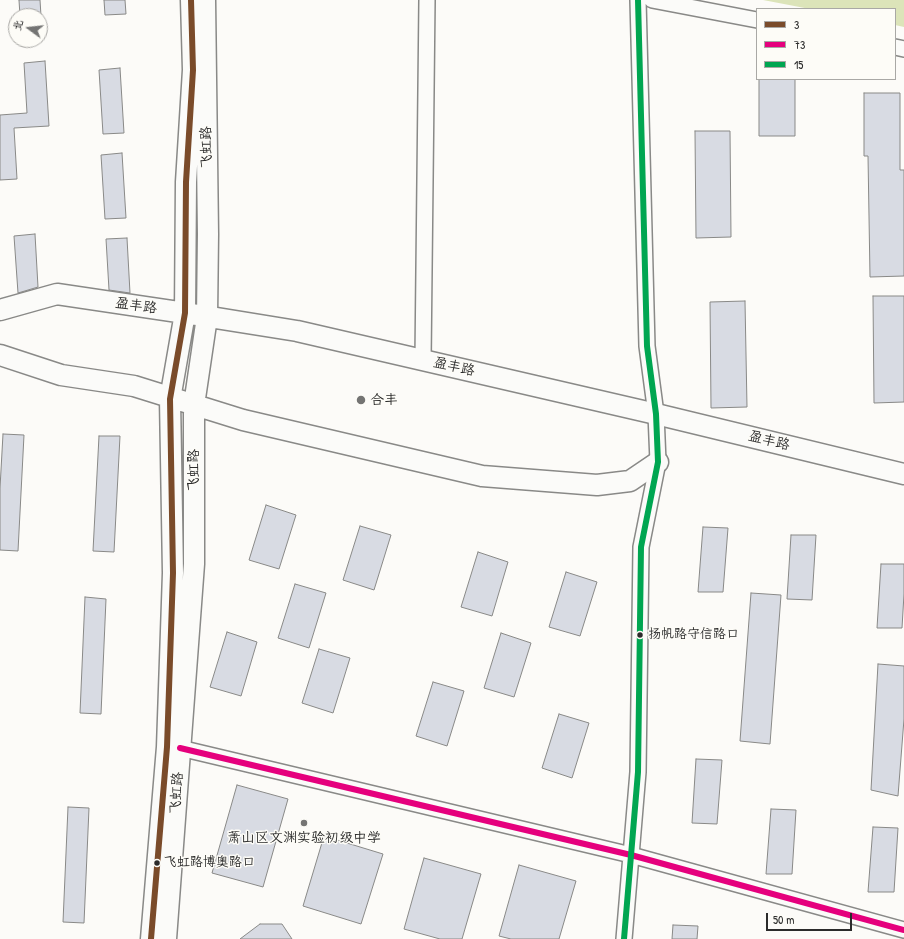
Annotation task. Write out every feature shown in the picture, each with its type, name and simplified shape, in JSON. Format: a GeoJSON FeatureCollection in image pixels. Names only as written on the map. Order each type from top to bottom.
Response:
{"type":"FeatureCollection","features":[{"type":"Feature","properties":{"kind":"main road","name":"飞虹路"},"geometry":{"type":"LineString","coordinates":[[151,939],[166,747],[173,573],[170,399],[185,313],[186,182],[193,70],[191,0]]}},
{"type":"Feature","properties":{"kind":"main road","name":"飞虹路"},"geometry":{"type":"LineString","coordinates":[[166,939],[194,564],[194,405],[207,316],[208,234],[205,0]]}},
{"type":"Feature","properties":{"kind":"main road","name":"盈丰路"},"geometry":{"type":"LineString","coordinates":[[0,310],[57,294],[297,331],[656,414],[904,474]]}},
{"type":"Feature","properties":{"kind":"main road"},"geometry":{"type":"LineString","coordinates":[[0,355],[61,375],[134,386],[170,399],[243,420],[482,476],[597,485],[630,481],[658,462]]}},
{"type":"Feature","properties":{"kind":"street"},"geometry":{"type":"LineString","coordinates":[[423,360],[427,0]]}},
{"type":"Feature","properties":{"kind":"street"},"geometry":{"type":"LineString","coordinates":[[624,939],[638,772],[641,547],[658,462],[656,414],[647,346],[638,0]]}},
{"type":"Feature","properties":{"kind":"street"},"geometry":{"type":"LineString","coordinates":[[652,0],[756,20]]}},
{"type":"Feature","properties":{"kind":"street"},"geometry":{"type":"LineString","coordinates":[[180,748],[631,855],[904,930]]}},
{"type":"Feature","properties":{"kind":"green space"},"geometry":{"type":"Polygon","coordinates":[[[763,0],[904,0],[904,27],[896,25],[896,8],[805,8],[763,0]]]}},
{"type":"Feature","properties":{"kind":"building"},"geometry":{"type":"Polygon","coordinates":[[[19,0],[40,0],[40,8],[20,8],[19,0]]]}},
{"type":"Feature","properties":{"kind":"building"},"geometry":{"type":"Polygon","coordinates":[[[104,0],[125,0],[126,14],[105,15],[104,0]]]}},
{"type":"Feature","properties":{"kind":"building"},"geometry":{"type":"Polygon","coordinates":[[[45,61],[49,126],[14,128],[17,179],[0,180],[0,115],[27,113],[24,63],[45,61]]]}},
{"type":"Feature","properties":{"kind":"building"},"geometry":{"type":"Polygon","coordinates":[[[120,68],[124,133],[103,134],[99,70],[120,68]]]}},
{"type":"Feature","properties":{"kind":"building"},"geometry":{"type":"Polygon","coordinates":[[[759,80],[795,80],[795,136],[759,136],[759,80]]]}},
{"type":"Feature","properties":{"kind":"building"},"geometry":{"type":"Polygon","coordinates":[[[864,93],[900,93],[900,170],[904,170],[904,276],[870,277],[868,156],[864,156],[864,93]]]}},
{"type":"Feature","properties":{"kind":"building"},"geometry":{"type":"Polygon","coordinates":[[[695,131],[730,131],[731,237],[696,238],[695,131]]]}},
{"type":"Feature","properties":{"kind":"building"},"geometry":{"type":"Polygon","coordinates":[[[122,153],[126,218],[105,219],[101,155],[122,153]]]}},
{"type":"Feature","properties":{"kind":"building"},"geometry":{"type":"Polygon","coordinates":[[[35,234],[38,287],[18,293],[14,236],[35,234]]]}},
{"type":"Feature","properties":{"kind":"building"},"geometry":{"type":"Polygon","coordinates":[[[127,238],[130,293],[109,290],[106,239],[127,238]]]}},
{"type":"Feature","properties":{"kind":"building"},"geometry":{"type":"Polygon","coordinates":[[[873,296],[904,296],[904,402],[874,403],[873,296]]]}},
{"type":"Feature","properties":{"kind":"building"},"geometry":{"type":"Polygon","coordinates":[[[745,301],[747,407],[711,408],[710,302],[745,301]]]}},
{"type":"Feature","properties":{"kind":"building"},"geometry":{"type":"Polygon","coordinates":[[[3,434],[24,435],[18,551],[0,550],[0,488],[3,434]]]}},
{"type":"Feature","properties":{"kind":"building"},"geometry":{"type":"Polygon","coordinates":[[[99,436],[120,436],[114,552],[93,551],[99,436]]]}},
{"type":"Feature","properties":{"kind":"building"},"geometry":{"type":"Polygon","coordinates":[[[266,505],[296,515],[279,569],[249,560],[266,505]]]}},
{"type":"Feature","properties":{"kind":"building"},"geometry":{"type":"Polygon","coordinates":[[[360,526],[391,535],[374,590],[343,580],[360,526]]]}},
{"type":"Feature","properties":{"kind":"building"},"geometry":{"type":"Polygon","coordinates":[[[703,527],[728,528],[723,592],[698,592],[703,527]]]}},
{"type":"Feature","properties":{"kind":"building"},"geometry":{"type":"Polygon","coordinates":[[[791,535],[816,535],[812,600],[787,599],[791,535]]]}},
{"type":"Feature","properties":{"kind":"building"},"geometry":{"type":"Polygon","coordinates":[[[478,552],[508,562],[492,616],[461,607],[478,552]]]}},
{"type":"Feature","properties":{"kind":"building"},"geometry":{"type":"Polygon","coordinates":[[[881,564],[904,564],[902,628],[877,628],[881,564]]]}},
{"type":"Feature","properties":{"kind":"building"},"geometry":{"type":"Polygon","coordinates":[[[566,572],[597,582],[580,636],[549,627],[566,572]]]}},
{"type":"Feature","properties":{"kind":"building"},"geometry":{"type":"Polygon","coordinates":[[[295,584],[326,593],[309,648],[278,638],[295,584]]]}},
{"type":"Feature","properties":{"kind":"building"},"geometry":{"type":"Polygon","coordinates":[[[751,593],[781,595],[770,744],[740,741],[751,593]]]}},
{"type":"Feature","properties":{"kind":"building"},"geometry":{"type":"Polygon","coordinates":[[[85,597],[106,599],[101,714],[80,713],[85,597]]]}},
{"type":"Feature","properties":{"kind":"building"},"geometry":{"type":"Polygon","coordinates":[[[227,632],[257,642],[241,696],[210,687],[227,632]]]}},
{"type":"Feature","properties":{"kind":"building"},"geometry":{"type":"Polygon","coordinates":[[[501,633],[531,643],[514,697],[484,688],[501,633]]]}},
{"type":"Feature","properties":{"kind":"building"},"geometry":{"type":"Polygon","coordinates":[[[319,649],[350,658],[333,713],[302,703],[319,649]]]}},
{"type":"Feature","properties":{"kind":"building"},"geometry":{"type":"Polygon","coordinates":[[[878,664],[904,666],[904,719],[898,796],[871,790],[878,664]]]}},
{"type":"Feature","properties":{"kind":"building"},"geometry":{"type":"Polygon","coordinates":[[[433,682],[464,691],[447,746],[416,736],[433,682]]]}},
{"type":"Feature","properties":{"kind":"building"},"geometry":{"type":"Polygon","coordinates":[[[559,714],[589,723],[572,778],[542,768],[559,714]]]}},
{"type":"Feature","properties":{"kind":"building"},"geometry":{"type":"Polygon","coordinates":[[[696,759],[722,760],[717,824],[692,823],[696,759]]]}},
{"type":"Feature","properties":{"kind":"building"},"geometry":{"type":"Polygon","coordinates":[[[237,785],[288,799],[263,887],[212,873],[237,785]]]}},
{"type":"Feature","properties":{"kind":"building"},"geometry":{"type":"Polygon","coordinates":[[[68,807],[89,808],[84,923],[63,922],[68,807]]]}},
{"type":"Feature","properties":{"kind":"building"},"geometry":{"type":"Polygon","coordinates":[[[771,809],[796,810],[792,874],[766,874],[771,809]]]}},
{"type":"Feature","properties":{"kind":"building"},"geometry":{"type":"Polygon","coordinates":[[[873,827],[898,828],[894,892],[868,892],[873,827]]]}},
{"type":"Feature","properties":{"kind":"building"},"geometry":{"type":"Polygon","coordinates":[[[324,836],[383,854],[361,924],[303,906],[324,836]]]}},
{"type":"Feature","properties":{"kind":"building"},"geometry":{"type":"Polygon","coordinates":[[[424,858],[481,874],[462,939],[440,939],[404,929],[424,858]]]}},
{"type":"Feature","properties":{"kind":"building"},"geometry":{"type":"Polygon","coordinates":[[[519,865],[576,881],[559,939],[511,939],[499,936],[519,865]]]}},
{"type":"Feature","properties":{"kind":"building"},"geometry":{"type":"Polygon","coordinates":[[[260,924],[282,924],[292,939],[240,939],[260,924]]]}},
{"type":"Feature","properties":{"kind":"building"},"geometry":{"type":"Polygon","coordinates":[[[673,925],[698,926],[697,939],[672,939],[673,925]]]}},
{"type":"Feature","properties":{"kind":"transit line","name":"3"},"geometry":{"type":"LineString","coordinates":[[151,939],[167,747],[173,573],[170,399],[185,313],[186,182],[193,70],[191,0]]}},
{"type":"Feature","properties":{"kind":"transit line","name":"15"},"geometry":{"type":"LineString","coordinates":[[624,939],[638,772],[641,547],[658,462],[656,414],[647,346],[638,0]]}},
{"type":"Feature","properties":{"kind":"transit line","name":"73"},"geometry":{"type":"LineString","coordinates":[[180,748],[631,855],[904,930]]}},
{"type":"Feature","properties":{"kind":"place","name":"合丰"},"geometry":{"type":"Point","coordinates":[361,400]}},
{"type":"Feature","properties":{"kind":"place","name":"扬帆路守信路口"},"geometry":{"type":"Point","coordinates":[640,635]}},
{"type":"Feature","properties":{"kind":"place","name":"萧山区文渊实验初级中学"},"geometry":{"type":"Point","coordinates":[304,823]}},
{"type":"Feature","properties":{"kind":"place","name":"飞虹路博奥路口"},"geometry":{"type":"Point","coordinates":[157,863]}}]}
